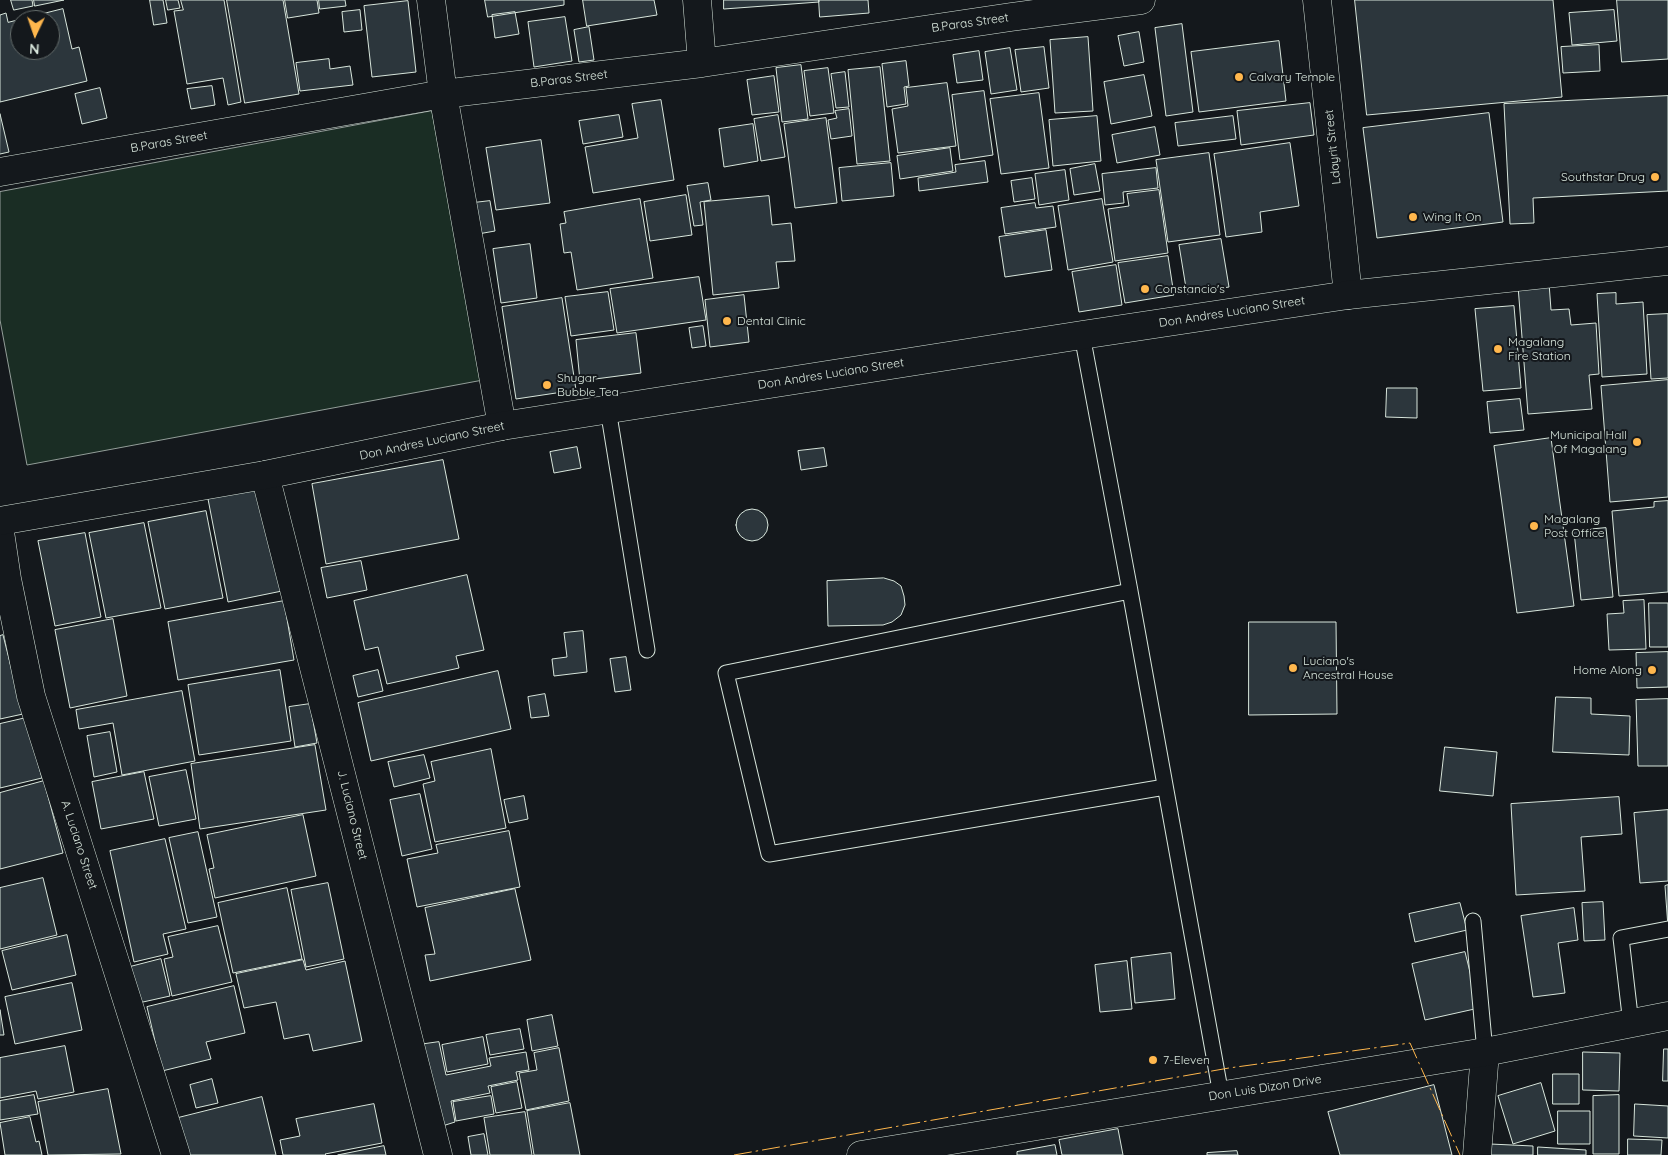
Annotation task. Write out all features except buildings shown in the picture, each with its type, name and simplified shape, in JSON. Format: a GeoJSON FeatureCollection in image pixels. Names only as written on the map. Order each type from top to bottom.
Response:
{"type":"FeatureCollection","features":[{"type":"Feature","properties":{"kind":"street"},"geometry":{"type":"LineString","coordinates":[[431,0],[443,94],[502,426]]}},
{"type":"Feature","properties":{"kind":"street"},"geometry":{"type":"LineString","coordinates":[[697,0],[702,63]]}},
{"type":"Feature","properties":{"kind":"street","name":"B.Paras Street"},"geometry":{"type":"LineString","coordinates":[[0,172],[443,94],[702,63],[1010,9],[1141,0]]}},
{"type":"Feature","properties":{"kind":"street","name":"Ldayrit Street"},"geometry":{"type":"LineString","coordinates":[[1318,0],[1348,295]]}},
{"type":"Feature","properties":{"kind":"street","name":"Don Andres Luciano Street"},"geometry":{"type":"LineString","coordinates":[[0,521],[265,475],[502,426],[1082,335],[1348,295],[1668,261]]}},
{"type":"Feature","properties":{"kind":"street","name":"J. Luciano Street"},"geometry":{"type":"LineString","coordinates":[[265,475],[438,1155]]}},
{"type":"Feature","properties":{"kind":"street","name":"A. Luciano Street"},"geometry":{"type":"LineString","coordinates":[[0,532],[7,579],[31,696],[176,1155]]}},
{"type":"Feature","properties":{"kind":"street","name":"Don Luis Dizon Drive"},"geometry":{"type":"LineString","coordinates":[[861,1155],[1484,1052],[1668,1016]]}},
{"type":"Feature","properties":{"kind":"street"},"geometry":{"type":"LineString","coordinates":[[1477,1155],[1484,1052]]}},
{"type":"Feature","properties":{"kind":"lane"},"geometry":{"type":"LineString","coordinates":[[1082,335],[1221,1095]]}},
{"type":"Feature","properties":{"kind":"lane"},"geometry":{"type":"LineString","coordinates":[[608,409],[646,650]]}},
{"type":"Feature","properties":{"kind":"lane"},"geometry":{"type":"LineString","coordinates":[[1130,591],[726,673],[769,854],[1165,786]]}},
{"type":"Feature","properties":{"kind":"lane"},"geometry":{"type":"LineString","coordinates":[[1473,921],[1484,1052]]}},
{"type":"Feature","properties":{"kind":"lane"},"geometry":{"type":"LineString","coordinates":[[1631,1024],[1621,938],[1668,929]]}},
{"type":"Feature","properties":{"kind":"green space"},"geometry":{"type":"Polygon","coordinates":[[[432,111],[483,380],[27,465],[0,320],[0,192],[432,111]]]}},
{"type":"Feature","properties":{"kind":"power"},"geometry":{"type":"LineString","coordinates":[[734,1155],[1229,1068],[1410,1043],[1460,1155]]}},
{"type":"Feature","properties":{"kind":"place","name":"Calvary Temple"},"geometry":{"type":"Point","coordinates":[1239,77]}},
{"type":"Feature","properties":{"kind":"place","name":"Southstar Drug"},"geometry":{"type":"Point","coordinates":[1655,177]}},
{"type":"Feature","properties":{"kind":"place","name":"Wing It On"},"geometry":{"type":"Point","coordinates":[1413,217]}},
{"type":"Feature","properties":{"kind":"place","name":"Constancio's"},"geometry":{"type":"Point","coordinates":[1145,289]}},
{"type":"Feature","properties":{"kind":"place","name":"Dental Clinic"},"geometry":{"type":"Point","coordinates":[727,321]}},
{"type":"Feature","properties":{"kind":"place","name":"Magalang Fire Station"},"geometry":{"type":"Point","coordinates":[1498,349]}},
{"type":"Feature","properties":{"kind":"place","name":"Shugar Bubble Tea"},"geometry":{"type":"Point","coordinates":[547,385]}},
{"type":"Feature","properties":{"kind":"place","name":"Municipal Hall Of Magalang"},"geometry":{"type":"Point","coordinates":[1637,442]}},
{"type":"Feature","properties":{"kind":"place","name":"Magalang Post Office"},"geometry":{"type":"Point","coordinates":[1534,526]}},
{"type":"Feature","properties":{"kind":"place","name":"Luciano's Ancestral House"},"geometry":{"type":"Point","coordinates":[1293,668]}},
{"type":"Feature","properties":{"kind":"place","name":"Home Along"},"geometry":{"type":"Point","coordinates":[1652,670]}},
{"type":"Feature","properties":{"kind":"place","name":"7-Eleven"},"geometry":{"type":"Point","coordinates":[1153,1060]}}]}
